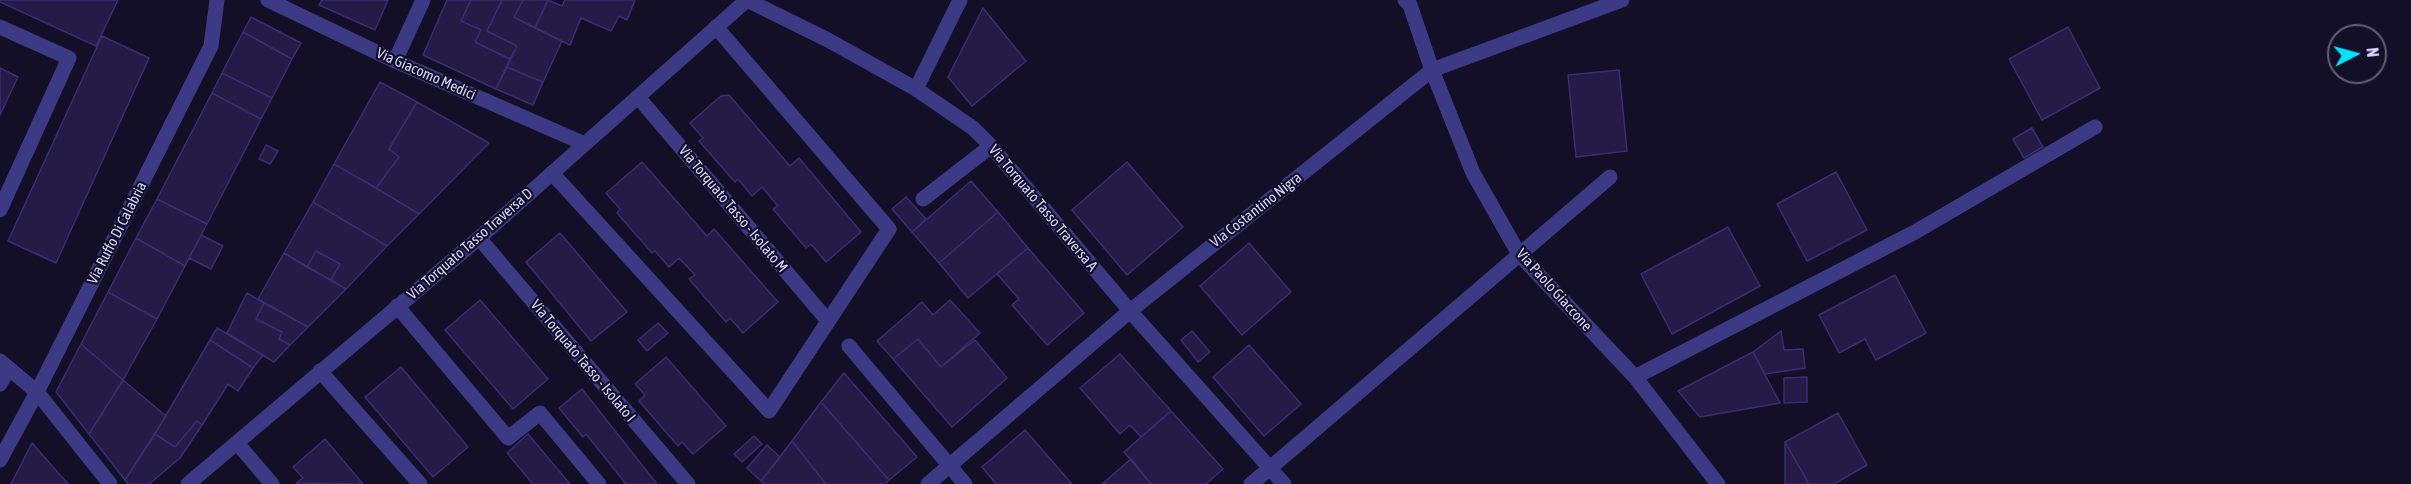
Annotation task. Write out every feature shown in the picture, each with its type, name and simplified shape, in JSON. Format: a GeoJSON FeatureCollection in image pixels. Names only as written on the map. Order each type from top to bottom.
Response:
{"type":"FeatureCollection","features":[{"type":"Feature","properties":{"kind":"street","name":"Via Ruffo Di Calabria"},"geometry":{"type":"LineString","coordinates":[[0,460],[37,392],[212,46],[217,0]]}},
{"type":"Feature","properties":{"kind":"street","name":"Via Giacomo Medici"},"geometry":{"type":"LineString","coordinates":[[268,0],[395,61],[585,144]]}},
{"type":"Feature","properties":{"kind":"street"},"geometry":{"type":"LineString","coordinates":[[395,61],[423,0]]}},
{"type":"Feature","properties":{"kind":"street","name":"Via Torquato Tasso Traversa D"},"geometry":{"type":"LineString","coordinates":[[188,484],[479,238],[747,0]]}},
{"type":"Feature","properties":{"kind":"street","name":"Via Torquato Tasso Traversa A"},"geometry":{"type":"LineString","coordinates":[[747,0],[828,40],[916,89],[973,128],[1284,484]]}},
{"type":"Feature","properties":{"kind":"street"},"geometry":{"type":"LineString","coordinates":[[916,89],[960,0]]}},
{"type":"Feature","properties":{"kind":"street","name":"Via Paolo Giaccone"},"geometry":{"type":"LineString","coordinates":[[1405,0],[1410,5],[1432,70],[1473,173],[1519,254],[1635,377],[1718,484]]}},
{"type":"Feature","properties":{"kind":"street","name":"Via Costantino Nigra"},"geometry":{"type":"LineString","coordinates":[[928,484],[1130,310],[1432,70],[1622,0]]}},
{"type":"Feature","properties":{"kind":"street"},"geometry":{"type":"LineString","coordinates":[[0,27],[69,58],[0,210]]}},
{"type":"Feature","properties":{"kind":"street"},"geometry":{"type":"LineString","coordinates":[[552,173],[769,411],[889,229],[716,27]]}},
{"type":"Feature","properties":{"kind":"street","name":"Via Torquato Tasso - Isolato M"},"geometry":{"type":"LineString","coordinates":[[638,97],[828,321]]}},
{"type":"Feature","properties":{"kind":"street"},"geometry":{"type":"LineString","coordinates":[[1635,377],[1915,232],[2095,127]]}},
{"type":"Feature","properties":{"kind":"street"},"geometry":{"type":"LineString","coordinates":[[923,199],[991,146]]}},
{"type":"Feature","properties":{"kind":"street"},"geometry":{"type":"LineString","coordinates":[[1251,484],[1610,177]]}},
{"type":"Feature","properties":{"kind":"street","name":"Via Torquato Tasso - Isolato I"},"geometry":{"type":"LineString","coordinates":[[479,238],[688,484]]}},
{"type":"Feature","properties":{"kind":"street"},"geometry":{"type":"LineString","coordinates":[[397,306],[508,438],[540,413],[598,484]]}},
{"type":"Feature","properties":{"kind":"street"},"geometry":{"type":"LineString","coordinates":[[849,346],[965,484]]}},
{"type":"Feature","properties":{"kind":"street"},"geometry":{"type":"LineString","coordinates":[[0,384],[4,365],[37,392],[110,484]]}},
{"type":"Feature","properties":{"kind":"street"},"geometry":{"type":"LineString","coordinates":[[320,372],[420,484]]}},
{"type":"Feature","properties":{"kind":"street"},"geometry":{"type":"LineString","coordinates":[[237,443],[272,484]]}},
{"type":"Feature","properties":{"kind":"building"},"geometry":{"type":"Polygon","coordinates":[[[0,0],[118,0],[96,46],[0,2],[0,0]]]}},
{"type":"Feature","properties":{"kind":"building"},"geometry":{"type":"Polygon","coordinates":[[[322,0],[388,0],[375,30],[319,5],[322,0]]]}},
{"type":"Feature","properties":{"kind":"building"},"geometry":{"type":"Polygon","coordinates":[[[447,0],[471,0],[461,21],[481,30],[475,42],[510,59],[496,89],[423,55],[447,0]]]}},
{"type":"Feature","properties":{"kind":"building"},"geometry":{"type":"Polygon","coordinates":[[[471,0],[502,0],[487,31],[517,46],[510,59],[475,42],[481,30],[461,21],[471,0]]]}},
{"type":"Feature","properties":{"kind":"building"},"geometry":{"type":"Polygon","coordinates":[[[502,0],[523,0],[514,17],[562,41],[543,82],[507,67],[517,46],[487,31],[502,0]]]}},
{"type":"Feature","properties":{"kind":"building"},"geometry":{"type":"Polygon","coordinates":[[[523,0],[548,0],[535,28],[514,17],[523,0]]]}},
{"type":"Feature","properties":{"kind":"building"},"geometry":{"type":"Polygon","coordinates":[[[548,0],[562,6],[565,0],[635,0],[627,20],[619,16],[611,31],[581,18],[570,45],[535,28],[548,0]]]}},
{"type":"Feature","properties":{"kind":"building"},"geometry":{"type":"Polygon","coordinates":[[[983,8],[1026,61],[972,106],[948,77],[983,8]]]}},
{"type":"Feature","properties":{"kind":"building"},"geometry":{"type":"Polygon","coordinates":[[[251,17],[301,43],[292,59],[243,32],[251,17]]]}},
{"type":"Feature","properties":{"kind":"building"},"geometry":{"type":"Polygon","coordinates":[[[2068,27],[2100,88],[2042,120],[2009,59],[2068,27]]]}},
{"type":"Feature","properties":{"kind":"building"},"geometry":{"type":"Polygon","coordinates":[[[243,32],[292,59],[272,98],[222,73],[243,32]]]}},
{"type":"Feature","properties":{"kind":"building"},"geometry":{"type":"Polygon","coordinates":[[[102,36],[149,58],[56,263],[8,241],[102,36]]]}},
{"type":"Feature","properties":{"kind":"building"},"geometry":{"type":"Polygon","coordinates":[[[507,67],[543,82],[533,105],[496,89],[507,67]]]}},
{"type":"Feature","properties":{"kind":"building"},"geometry":{"type":"Polygon","coordinates":[[[0,68],[18,77],[0,115],[0,68]]]}},
{"type":"Feature","properties":{"kind":"building"},"geometry":{"type":"Polygon","coordinates":[[[1619,70],[1627,151],[1576,157],[1568,75],[1619,70]]]}},
{"type":"Feature","properties":{"kind":"building"},"geometry":{"type":"Polygon","coordinates":[[[222,73],[272,98],[261,119],[212,93],[222,73]]]}},
{"type":"Feature","properties":{"kind":"building"},"geometry":{"type":"Polygon","coordinates":[[[380,82],[417,102],[389,149],[399,157],[376,188],[334,164],[380,82]]]}},
{"type":"Feature","properties":{"kind":"building"},"geometry":{"type":"Polygon","coordinates":[[[212,93],[261,119],[207,224],[157,199],[212,93]]]}},
{"type":"Feature","properties":{"kind":"building"},"geometry":{"type":"Polygon","coordinates":[[[729,95],[790,166],[799,158],[861,232],[826,262],[811,244],[806,248],[773,209],[778,206],[762,187],[752,196],[738,179],[735,182],[699,141],[703,138],[690,123],[721,96],[729,95]]]}},
{"type":"Feature","properties":{"kind":"building"},"geometry":{"type":"Polygon","coordinates":[[[417,102],[489,143],[419,214],[376,188],[399,157],[389,149],[417,102]]]}},
{"type":"Feature","properties":{"kind":"building"},"geometry":{"type":"Polygon","coordinates":[[[2032,128],[2043,147],[2024,158],[2013,139],[2032,128]]]}},
{"type":"Feature","properties":{"kind":"building"},"geometry":{"type":"Polygon","coordinates":[[[266,145],[278,151],[270,164],[259,159],[266,145]]]}},
{"type":"Feature","properties":{"kind":"building"},"geometry":{"type":"Polygon","coordinates":[[[642,162],[707,236],[714,229],[778,302],[743,333],[730,318],[726,322],[689,279],[695,275],[679,258],[669,267],[655,251],[652,253],[617,213],[620,209],[606,193],[642,162]]]}},
{"type":"Feature","properties":{"kind":"building"},"geometry":{"type":"Polygon","coordinates":[[[1127,162],[1183,227],[1127,275],[1072,210],[1127,162]]]}},
{"type":"Feature","properties":{"kind":"building"},"geometry":{"type":"Polygon","coordinates":[[[334,164],[419,214],[387,246],[313,202],[334,164]]]}},
{"type":"Feature","properties":{"kind":"building"},"geometry":{"type":"Polygon","coordinates":[[[1836,172],[1867,230],[1807,261],[1777,204],[1836,172]]]}},
{"type":"Feature","properties":{"kind":"building"},"geometry":{"type":"Polygon","coordinates":[[[971,181],[998,212],[939,263],[912,232],[971,181]]]}},
{"type":"Feature","properties":{"kind":"building"},"geometry":{"type":"Polygon","coordinates":[[[906,197],[926,219],[912,232],[892,209],[906,197]]]}},
{"type":"Feature","properties":{"kind":"building"},"geometry":{"type":"Polygon","coordinates":[[[157,199],[207,224],[185,266],[136,238],[157,199]]]}},
{"type":"Feature","properties":{"kind":"building"},"geometry":{"type":"Polygon","coordinates":[[[313,202],[387,246],[346,289],[331,280],[340,264],[316,251],[307,267],[284,253],[313,202]]]}},
{"type":"Feature","properties":{"kind":"building"},"geometry":{"type":"Polygon","coordinates":[[[998,212],[1028,248],[968,298],[939,263],[998,212]]]}},
{"type":"Feature","properties":{"kind":"building"},"geometry":{"type":"Polygon","coordinates":[[[1728,227],[1760,286],[1672,334],[1641,274],[1728,227]]]}},
{"type":"Feature","properties":{"kind":"building"},"geometry":{"type":"Polygon","coordinates":[[[560,233],[627,312],[591,341],[526,262],[560,233]]]}},
{"type":"Feature","properties":{"kind":"building"},"geometry":{"type":"Polygon","coordinates":[[[201,235],[223,246],[211,269],[189,258],[201,235]]]}},
{"type":"Feature","properties":{"kind":"building"},"geometry":{"type":"Polygon","coordinates":[[[136,238],[185,266],[157,319],[108,292],[136,238]]]}},
{"type":"Feature","properties":{"kind":"building"},"geometry":{"type":"Polygon","coordinates":[[[1249,243],[1291,292],[1242,335],[1200,286],[1249,243]]]}},
{"type":"Feature","properties":{"kind":"building"},"geometry":{"type":"Polygon","coordinates":[[[1028,248],[1084,313],[1047,345],[1012,305],[1019,299],[997,274],[1028,248]]]}},
{"type":"Feature","properties":{"kind":"building"},"geometry":{"type":"Polygon","coordinates":[[[316,251],[340,264],[331,280],[307,267],[316,251]]]}},
{"type":"Feature","properties":{"kind":"building"},"geometry":{"type":"Polygon","coordinates":[[[284,253],[346,289],[308,327],[258,299],[284,253]]]}},
{"type":"Feature","properties":{"kind":"building"},"geometry":{"type":"Polygon","coordinates":[[[1895,275],[1926,333],[1876,360],[1865,339],[1839,353],[1819,315],[1895,275]]]}},
{"type":"Feature","properties":{"kind":"building"},"geometry":{"type":"Polygon","coordinates":[[[108,292],[157,319],[123,380],[81,344],[108,292]]]}},
{"type":"Feature","properties":{"kind":"building"},"geometry":{"type":"Polygon","coordinates":[[[247,293],[264,303],[256,319],[282,332],[279,339],[290,345],[274,362],[227,333],[247,293]]]}},
{"type":"Feature","properties":{"kind":"building"},"geometry":{"type":"Polygon","coordinates":[[[480,300],[548,379],[513,409],[445,330],[480,300]]]}},
{"type":"Feature","properties":{"kind":"building"},"geometry":{"type":"Polygon","coordinates":[[[950,300],[980,333],[941,367],[918,339],[893,359],[877,341],[922,302],[933,315],[950,300]]]}},
{"type":"Feature","properties":{"kind":"building"},"geometry":{"type":"Polygon","coordinates":[[[264,303],[308,327],[290,345],[279,339],[282,332],[256,319],[264,303]]]}},
{"type":"Feature","properties":{"kind":"building"},"geometry":{"type":"Polygon","coordinates":[[[658,323],[668,333],[647,351],[638,340],[658,323]]]}},
{"type":"Feature","properties":{"kind":"building"},"geometry":{"type":"Polygon","coordinates":[[[217,328],[263,355],[253,368],[210,340],[217,328]]]}},
{"type":"Feature","properties":{"kind":"building"},"geometry":{"type":"Polygon","coordinates":[[[1192,331],[1210,352],[1198,362],[1181,340],[1192,331]]]}},
{"type":"Feature","properties":{"kind":"building"},"geometry":{"type":"Polygon","coordinates":[[[1781,331],[1784,350],[1803,349],[1805,368],[1765,374],[1753,352],[1781,331]]]}},
{"type":"Feature","properties":{"kind":"building"},"geometry":{"type":"Polygon","coordinates":[[[918,339],[941,367],[975,340],[1007,378],[952,427],[893,359],[918,339]]]}},
{"type":"Feature","properties":{"kind":"building"},"geometry":{"type":"Polygon","coordinates":[[[210,340],[253,368],[238,391],[228,384],[202,425],[197,421],[175,447],[155,434],[210,340]]]}},
{"type":"Feature","properties":{"kind":"building"},"geometry":{"type":"Polygon","coordinates":[[[81,344],[123,380],[89,434],[56,392],[81,344]]]}},
{"type":"Feature","properties":{"kind":"building"},"geometry":{"type":"Polygon","coordinates":[[[1249,345],[1301,404],[1264,436],[1213,377],[1249,345]]]}},
{"type":"Feature","properties":{"kind":"building"},"geometry":{"type":"Polygon","coordinates":[[[1753,352],[1780,403],[1700,417],[1678,391],[1753,352]]]}},
{"type":"Feature","properties":{"kind":"building"},"geometry":{"type":"Polygon","coordinates":[[[1120,354],[1171,411],[1141,437],[1130,425],[1120,434],[1080,388],[1120,354]]]}},
{"type":"Feature","properties":{"kind":"building"},"geometry":{"type":"Polygon","coordinates":[[[666,357],[726,426],[693,454],[682,442],[678,446],[639,401],[645,395],[635,384],[666,357]]]}},
{"type":"Feature","properties":{"kind":"building"},"geometry":{"type":"Polygon","coordinates":[[[401,367],[468,447],[433,477],[365,397],[401,367]]]}},
{"type":"Feature","properties":{"kind":"building"},"geometry":{"type":"Polygon","coordinates":[[[844,373],[917,457],[889,480],[821,402],[844,373]]]}},
{"type":"Feature","properties":{"kind":"building"},"geometry":{"type":"Polygon","coordinates":[[[1807,377],[1807,402],[1784,403],[1784,378],[1807,377]]]}},
{"type":"Feature","properties":{"kind":"building"},"geometry":{"type":"Polygon","coordinates":[[[123,380],[166,416],[125,480],[89,434],[123,380]]]}},
{"type":"Feature","properties":{"kind":"building"},"geometry":{"type":"Polygon","coordinates":[[[582,389],[657,484],[626,484],[586,434],[583,437],[559,408],[582,389]]]}},
{"type":"Feature","properties":{"kind":"building"},"geometry":{"type":"Polygon","coordinates":[[[821,402],[889,480],[885,484],[826,484],[792,441],[821,402]]]}},
{"type":"Feature","properties":{"kind":"building"},"geometry":{"type":"Polygon","coordinates":[[[1171,411],[1223,469],[1206,484],[1151,484],[1124,452],[1171,411]]]}},
{"type":"Feature","properties":{"kind":"building"},"geometry":{"type":"Polygon","coordinates":[[[1838,413],[1867,465],[1834,484],[1809,484],[1785,442],[1838,413]]]}},
{"type":"Feature","properties":{"kind":"building"},"geometry":{"type":"Polygon","coordinates":[[[197,421],[202,425],[180,458],[149,484],[128,484],[125,480],[155,434],[175,447],[197,421]]]}},
{"type":"Feature","properties":{"kind":"building"},"geometry":{"type":"Polygon","coordinates":[[[1025,430],[1072,484],[996,484],[982,467],[1025,430]]]}},
{"type":"Feature","properties":{"kind":"building"},"geometry":{"type":"Polygon","coordinates":[[[528,434],[570,484],[533,484],[507,453],[528,434]]]}},
{"type":"Feature","properties":{"kind":"building"},"geometry":{"type":"Polygon","coordinates":[[[754,436],[762,444],[742,462],[734,454],[754,436]]]}},
{"type":"Feature","properties":{"kind":"building"},"geometry":{"type":"Polygon","coordinates":[[[325,439],[363,484],[296,483],[303,478],[293,467],[325,439]]]}},
{"type":"Feature","properties":{"kind":"building"},"geometry":{"type":"Polygon","coordinates":[[[792,441],[826,484],[764,484],[761,481],[792,441]]]}},
{"type":"Feature","properties":{"kind":"building"},"geometry":{"type":"Polygon","coordinates":[[[1785,442],[1809,484],[1785,484],[1785,442]]]}},
{"type":"Feature","properties":{"kind":"building"},"geometry":{"type":"Polygon","coordinates":[[[32,443],[68,484],[11,484],[32,443]]]}},
{"type":"Feature","properties":{"kind":"building"},"geometry":{"type":"Polygon","coordinates":[[[767,445],[780,457],[761,481],[747,468],[767,445]]]}},
{"type":"Feature","properties":{"kind":"building"},"geometry":{"type":"Polygon","coordinates":[[[1131,459],[1151,484],[1102,484],[1131,459]]]}}]}
